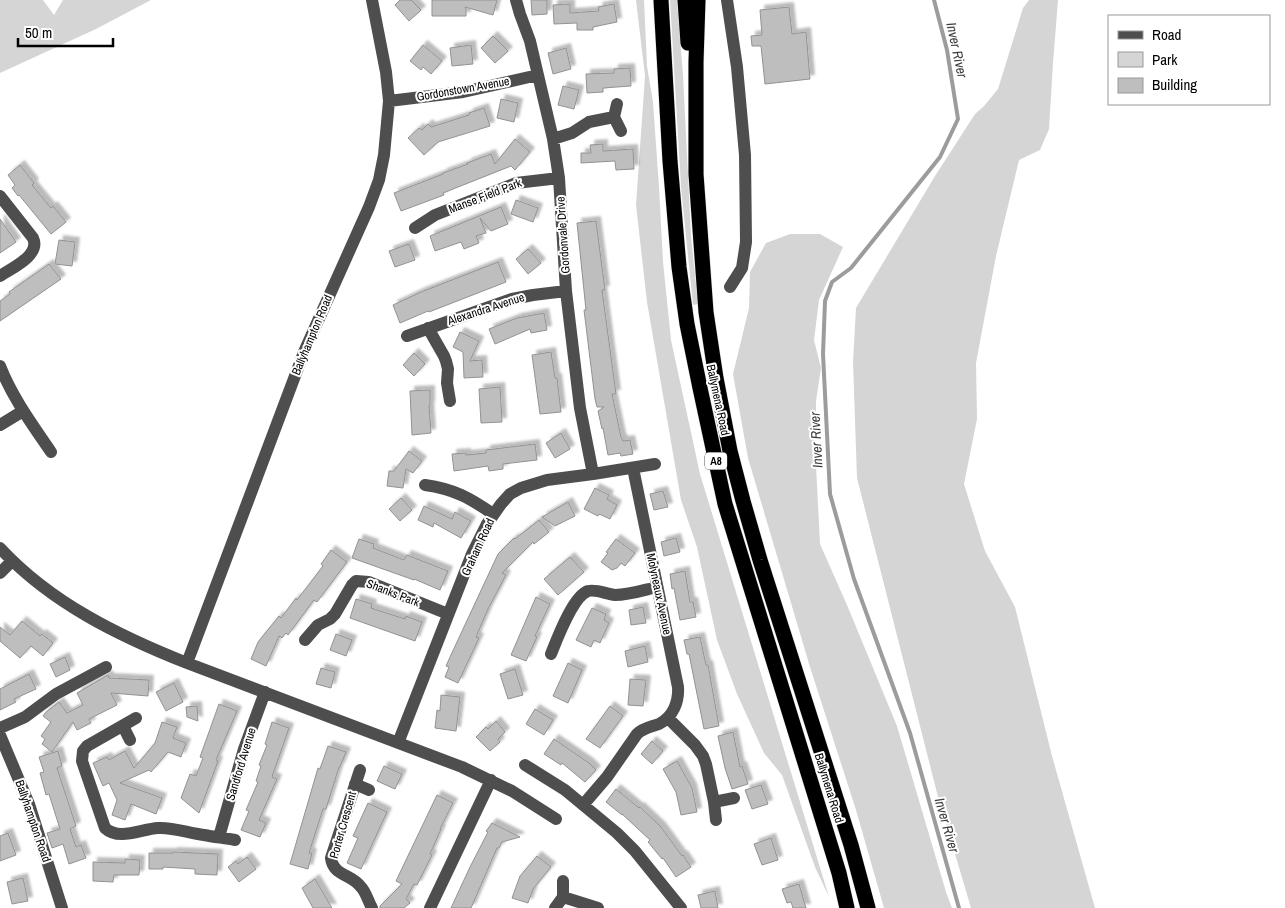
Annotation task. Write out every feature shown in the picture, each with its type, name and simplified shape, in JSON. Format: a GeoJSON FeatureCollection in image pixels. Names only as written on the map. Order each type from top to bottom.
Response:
{"type":"FeatureCollection","features":[{"type":"Feature","properties":{"kind":"highway","name":"Ballymena Road"},"geometry":{"type":"LineString","coordinates":[[661,0],[670,161],[680,267],[687,324],[700,388],[725,504],[833,854],[847,908]]}},
{"type":"Feature","properties":{"kind":"highway","name":"A8"},"geometry":{"type":"LineString","coordinates":[[685,0],[689,46],[692,136],[696,174]]}},
{"type":"Feature","properties":{"kind":"highway","name":"Ballymena Road"},"geometry":{"type":"LineString","coordinates":[[698,0],[696,174],[706,312],[716,378],[730,452],[757,551],[851,845],[868,908]]}},
{"type":"Feature","properties":{"kind":"street","name":"Ballyhampton Road"},"geometry":{"type":"LineString","coordinates":[[187,663],[304,352],[369,207],[379,180],[384,155],[389,101],[386,72],[372,0]]}},
{"type":"Feature","properties":{"kind":"street","name":"Gordonvale Drive"},"geometry":{"type":"LineString","coordinates":[[516,0],[530,41],[553,139],[558,178],[566,291],[581,415],[592,474]]}},
{"type":"Feature","properties":{"kind":"street"},"geometry":{"type":"LineString","coordinates":[[727,0],[745,155],[746,242],[742,268],[730,287]]}},
{"type":"Feature","properties":{"kind":"street","name":"Gordonstown Avenue"},"geometry":{"type":"LineString","coordinates":[[389,101],[463,92],[538,75]]}},
{"type":"Feature","properties":{"kind":"street"},"geometry":{"type":"LineString","coordinates":[[553,139],[572,133],[589,122],[616,111],[621,131]]}},
{"type":"Feature","properties":{"kind":"street","name":"Manse Field Park"},"geometry":{"type":"LineString","coordinates":[[415,228],[435,215],[516,183],[558,178]]}},
{"type":"Feature","properties":{"kind":"street"},"geometry":{"type":"LineString","coordinates":[[0,196],[31,235],[35,244],[34,250],[28,257],[0,276]]}},
{"type":"Feature","properties":{"kind":"street","name":"Alexandra Avenue"},"geometry":{"type":"LineString","coordinates":[[407,336],[522,296],[566,291]]}},
{"type":"Feature","properties":{"kind":"street"},"geometry":{"type":"LineString","coordinates":[[428,328],[446,361],[450,401]]}},
{"type":"Feature","properties":{"kind":"street"},"geometry":{"type":"LineString","coordinates":[[0,366],[8,385],[23,411],[51,452]]}},
{"type":"Feature","properties":{"kind":"street"},"geometry":{"type":"LineString","coordinates":[[0,425],[23,411]]}},
{"type":"Feature","properties":{"kind":"street","name":"Graham Road"},"geometry":{"type":"LineString","coordinates":[[398,743],[472,554],[500,504],[510,494],[529,484],[654,464]]}},
{"type":"Feature","properties":{"kind":"street","name":"Molyneaux Avenue"},"geometry":{"type":"LineString","coordinates":[[633,468],[678,693],[676,704],[668,718]]}},
{"type":"Feature","properties":{"kind":"street"},"geometry":{"type":"LineString","coordinates":[[426,485],[448,489],[471,499],[494,514]]}},
{"type":"Feature","properties":{"kind":"street"},"geometry":{"type":"LineString","coordinates":[[0,548],[12,561],[62,600],[122,635],[187,663],[491,780],[522,796],[556,819]]}},
{"type":"Feature","properties":{"kind":"street"},"geometry":{"type":"LineString","coordinates":[[0,573],[12,561]]}},
{"type":"Feature","properties":{"kind":"street","name":"Shanks Park"},"geometry":{"type":"LineString","coordinates":[[305,640],[318,625],[335,614],[356,581],[369,582],[448,614]]}},
{"type":"Feature","properties":{"kind":"street"},"geometry":{"type":"LineString","coordinates":[[551,654],[574,603],[582,594],[592,590],[618,594],[658,588]]}},
{"type":"Feature","properties":{"kind":"street"},"geometry":{"type":"LineString","coordinates":[[0,728],[30,713],[56,694],[106,667]]}},
{"type":"Feature","properties":{"kind":"street","name":"Sandford Avenue"},"geometry":{"type":"LineString","coordinates":[[219,837],[244,749],[265,692]]}},
{"type":"Feature","properties":{"kind":"street"},"geometry":{"type":"LineString","coordinates":[[136,718],[83,750],[82,761],[105,828],[112,833],[118,834],[163,828],[235,840]]}},
{"type":"Feature","properties":{"kind":"street"},"geometry":{"type":"LineString","coordinates":[[583,805],[639,732],[668,718],[695,745],[703,756],[714,802],[716,820]]}},
{"type":"Feature","properties":{"kind":"street"},"geometry":{"type":"LineString","coordinates":[[123,726],[130,740]]}},
{"type":"Feature","properties":{"kind":"street","name":"Ballyhampton Road"},"geometry":{"type":"LineString","coordinates":[[0,734],[29,804],[62,908]]}},
{"type":"Feature","properties":{"kind":"street"},"geometry":{"type":"LineString","coordinates":[[525,765],[560,786],[626,842],[679,900]]}},
{"type":"Feature","properties":{"kind":"street","name":"Porter Crescent"},"geometry":{"type":"LineString","coordinates":[[360,770],[331,858],[335,870],[354,880],[362,887],[372,908]]}},
{"type":"Feature","properties":{"kind":"street"},"geometry":{"type":"LineString","coordinates":[[430,908],[491,780]]}},
{"type":"Feature","properties":{"kind":"street","name":"Porter Crescent"},"geometry":{"type":"LineString","coordinates":[[355,784],[369,790]]}},
{"type":"Feature","properties":{"kind":"street"},"geometry":{"type":"LineString","coordinates":[[714,802],[734,798]]}},
{"type":"Feature","properties":{"kind":"street"},"geometry":{"type":"LineString","coordinates":[[555,908],[563,897],[563,881]]}},
{"type":"Feature","properties":{"kind":"street"},"geometry":{"type":"LineString","coordinates":[[563,897],[598,908]]}},
{"type":"Feature","properties":{"kind":"green space"},"geometry":{"type":"Polygon","coordinates":[[[0,0],[43,0],[54,15],[63,0],[151,0],[96,29],[0,73],[0,0]]]}},
{"type":"Feature","properties":{"kind":"green space"},"geometry":{"type":"Polygon","coordinates":[[[636,0],[644,0],[647,66],[653,102],[663,262],[671,340],[700,474],[829,897],[815,867],[782,775],[764,753],[737,694],[717,640],[697,547],[681,500],[647,302],[636,205],[645,76],[636,0]]]}},
{"type":"Feature","properties":{"kind":"green space"},"geometry":{"type":"Polygon","coordinates":[[[670,0],[677,0],[683,75],[691,236],[698,304],[693,305],[681,187],[670,0]]]}},
{"type":"Feature","properties":{"kind":"green space"},"geometry":{"type":"Polygon","coordinates":[[[1029,0],[1058,0],[1049,129],[1040,150],[1019,160],[996,256],[976,363],[977,419],[964,484],[985,551],[1015,607],[1052,756],[1095,908],[971,908],[937,793],[857,478],[853,362],[856,308],[935,176],[975,114],[998,89],[1023,8],[1029,0]]]}},
{"type":"Feature","properties":{"kind":"green space"},"geometry":{"type":"Polygon","coordinates":[[[790,234],[820,234],[843,247],[819,300],[814,340],[821,368],[816,401],[816,465],[820,544],[897,726],[952,908],[884,908],[856,810],[810,667],[748,458],[733,374],[749,308],[750,272],[766,243],[790,234]]]}},
{"type":"Feature","properties":{"kind":"building"},"geometry":{"type":"Polygon","coordinates":[[[400,0],[411,0],[421,10],[409,21],[395,5],[400,0]]]}},
{"type":"Feature","properties":{"kind":"building"},"geometry":{"type":"Polygon","coordinates":[[[432,0],[497,0],[493,15],[465,7],[466,16],[432,16],[432,0]]]}},
{"type":"Feature","properties":{"kind":"building"},"geometry":{"type":"Polygon","coordinates":[[[531,0],[547,0],[547,14],[532,15],[531,0]]]}},
{"type":"Feature","properties":{"kind":"building"},"geometry":{"type":"Polygon","coordinates":[[[570,4],[570,13],[599,11],[598,7],[614,4],[617,22],[593,27],[593,30],[577,30],[577,23],[554,24],[553,5],[570,4]]]}},
{"type":"Feature","properties":{"kind":"building"},"geometry":{"type":"Polygon","coordinates":[[[789,7],[792,34],[806,32],[810,79],[765,84],[761,46],[752,46],[751,36],[762,35],[760,10],[789,7]]]}},
{"type":"Feature","properties":{"kind":"building"},"geometry":{"type":"Polygon","coordinates":[[[493,36],[508,51],[495,63],[481,48],[493,36]]]}},
{"type":"Feature","properties":{"kind":"building"},"geometry":{"type":"Polygon","coordinates":[[[423,45],[442,61],[431,74],[423,67],[421,70],[410,61],[423,45]]]}},
{"type":"Feature","properties":{"kind":"building"},"geometry":{"type":"Polygon","coordinates":[[[471,45],[473,64],[452,66],[450,48],[471,45]]]}},
{"type":"Feature","properties":{"kind":"building"},"geometry":{"type":"Polygon","coordinates":[[[566,48],[571,69],[553,74],[548,53],[566,48]]]}},
{"type":"Feature","properties":{"kind":"building"},"geometry":{"type":"Polygon","coordinates":[[[630,68],[631,86],[603,88],[603,92],[587,93],[586,74],[614,73],[614,69],[630,68]]]}},
{"type":"Feature","properties":{"kind":"building"},"geometry":{"type":"Polygon","coordinates":[[[563,86],[579,90],[574,109],[558,105],[563,86]]]}},
{"type":"Feature","properties":{"kind":"building"},"geometry":{"type":"Polygon","coordinates":[[[501,99],[518,103],[514,122],[497,118],[501,99]]]}},
{"type":"Feature","properties":{"kind":"building"},"geometry":{"type":"Polygon","coordinates":[[[484,108],[490,126],[438,142],[424,155],[408,138],[419,128],[422,130],[428,124],[431,127],[469,115],[469,113],[484,108]]]}},
{"type":"Feature","properties":{"kind":"building"},"geometry":{"type":"Polygon","coordinates":[[[515,139],[530,152],[515,170],[511,166],[401,211],[394,193],[491,154],[495,164],[515,139]]]}},
{"type":"Feature","properties":{"kind":"building"},"geometry":{"type":"Polygon","coordinates":[[[603,144],[603,151],[633,149],[634,169],[616,170],[615,161],[581,163],[581,153],[591,153],[590,145],[603,144]]]}},
{"type":"Feature","properties":{"kind":"building"},"geometry":{"type":"Polygon","coordinates":[[[20,165],[34,183],[32,185],[51,208],[53,206],[66,222],[51,234],[12,188],[15,185],[8,175],[20,165]]]}},
{"type":"Feature","properties":{"kind":"building"},"geometry":{"type":"Polygon","coordinates":[[[516,200],[538,208],[533,222],[511,214],[516,200]]]}},
{"type":"Feature","properties":{"kind":"building"},"geometry":{"type":"Polygon","coordinates":[[[501,207],[508,224],[491,231],[480,218],[486,233],[476,236],[479,243],[464,249],[461,242],[435,251],[430,236],[501,207]]]}},
{"type":"Feature","properties":{"kind":"building"},"geometry":{"type":"Polygon","coordinates":[[[0,219],[16,242],[0,253],[0,219]]]}},
{"type":"Feature","properties":{"kind":"building"},"geometry":{"type":"Polygon","coordinates":[[[596,221],[605,290],[602,290],[616,394],[612,394],[621,437],[623,441],[630,440],[633,454],[621,456],[620,453],[608,455],[598,411],[604,407],[597,407],[595,399],[584,310],[586,310],[577,223],[596,221]]]}},
{"type":"Feature","properties":{"kind":"building"},"geometry":{"type":"Polygon","coordinates":[[[59,240],[75,242],[72,266],[55,264],[59,240]]]}},
{"type":"Feature","properties":{"kind":"building"},"geometry":{"type":"Polygon","coordinates":[[[409,244],[415,260],[395,267],[389,251],[409,244]]]}},
{"type":"Feature","properties":{"kind":"building"},"geometry":{"type":"Polygon","coordinates":[[[528,249],[541,263],[528,274],[516,259],[528,249]]]}},
{"type":"Feature","properties":{"kind":"building"},"geometry":{"type":"Polygon","coordinates":[[[498,262],[506,282],[400,323],[393,305],[498,262]]]}},
{"type":"Feature","properties":{"kind":"building"},"geometry":{"type":"Polygon","coordinates":[[[49,264],[61,279],[0,321],[0,301],[10,294],[9,292],[49,264]]]}},
{"type":"Feature","properties":{"kind":"building"},"geometry":{"type":"Polygon","coordinates":[[[544,313],[547,330],[531,333],[530,329],[495,344],[489,329],[517,318],[544,313]]]}},
{"type":"Feature","properties":{"kind":"building"},"geometry":{"type":"Polygon","coordinates":[[[460,332],[479,341],[470,361],[482,360],[483,377],[464,378],[463,352],[453,347],[460,332]]]}},
{"type":"Feature","properties":{"kind":"building"},"geometry":{"type":"Polygon","coordinates":[[[551,352],[555,378],[557,378],[561,412],[540,414],[532,355],[551,352]]]}},
{"type":"Feature","properties":{"kind":"building"},"geometry":{"type":"Polygon","coordinates":[[[414,353],[425,364],[414,376],[403,365],[414,353]]]}},
{"type":"Feature","properties":{"kind":"building"},"geometry":{"type":"Polygon","coordinates":[[[500,387],[502,422],[481,423],[479,389],[500,387]]]}},
{"type":"Feature","properties":{"kind":"building"},"geometry":{"type":"Polygon","coordinates":[[[430,390],[431,433],[412,435],[410,391],[430,390]]]}},
{"type":"Feature","properties":{"kind":"building"},"geometry":{"type":"Polygon","coordinates":[[[561,433],[570,449],[555,458],[546,443],[561,433]]]}},
{"type":"Feature","properties":{"kind":"building"},"geometry":{"type":"Polygon","coordinates":[[[535,444],[537,460],[503,464],[503,469],[489,471],[488,466],[454,471],[452,454],[486,453],[486,450],[535,444]]]}},
{"type":"Feature","properties":{"kind":"building"},"geometry":{"type":"Polygon","coordinates":[[[409,451],[422,461],[413,473],[406,469],[403,488],[387,486],[389,471],[394,471],[409,451]]]}},
{"type":"Feature","properties":{"kind":"building"},"geometry":{"type":"Polygon","coordinates":[[[595,488],[609,495],[607,499],[617,505],[610,519],[599,514],[598,516],[584,509],[595,488]]]}},
{"type":"Feature","properties":{"kind":"building"},"geometry":{"type":"Polygon","coordinates":[[[663,491],[668,507],[654,510],[650,494],[663,491]]]}},
{"type":"Feature","properties":{"kind":"building"},"geometry":{"type":"Polygon","coordinates":[[[401,498],[412,510],[400,521],[389,509],[401,498]]]}},
{"type":"Feature","properties":{"kind":"building"},"geometry":{"type":"Polygon","coordinates":[[[568,502],[575,516],[555,526],[542,517],[568,502]]]}},
{"type":"Feature","properties":{"kind":"building"},"geometry":{"type":"Polygon","coordinates":[[[424,506],[452,519],[455,512],[471,521],[461,538],[434,523],[433,527],[418,520],[424,506]]]}},
{"type":"Feature","properties":{"kind":"building"},"geometry":{"type":"Polygon","coordinates":[[[539,520],[549,532],[534,544],[533,542],[502,573],[506,575],[488,609],[476,637],[479,638],[458,683],[445,677],[449,667],[446,666],[498,554],[514,538],[539,520]]]}},
{"type":"Feature","properties":{"kind":"building"},"geometry":{"type":"Polygon","coordinates":[[[676,538],[680,552],[664,556],[661,542],[676,538]]]}},
{"type":"Feature","properties":{"kind":"building"},"geometry":{"type":"Polygon","coordinates":[[[359,539],[374,544],[373,548],[404,560],[407,555],[448,571],[440,590],[352,558],[359,539]]]}},
{"type":"Feature","properties":{"kind":"building"},"geometry":{"type":"Polygon","coordinates":[[[616,539],[635,553],[625,566],[621,563],[612,570],[601,562],[616,539]]]}},
{"type":"Feature","properties":{"kind":"building"},"geometry":{"type":"Polygon","coordinates":[[[331,550],[347,562],[317,602],[314,600],[288,635],[286,633],[282,638],[279,636],[266,666],[251,659],[258,642],[279,616],[281,618],[296,598],[297,600],[323,566],[321,564],[331,550]]]}},
{"type":"Feature","properties":{"kind":"building"},"geometry":{"type":"Polygon","coordinates":[[[570,557],[584,572],[558,595],[544,579],[570,557]]]}},
{"type":"Feature","properties":{"kind":"building"},"geometry":{"type":"Polygon","coordinates":[[[685,571],[690,602],[693,602],[696,617],[680,620],[670,574],[685,571]]]}},
{"type":"Feature","properties":{"kind":"building"},"geometry":{"type":"Polygon","coordinates":[[[536,597],[550,604],[526,661],[511,655],[536,597]]]}},
{"type":"Feature","properties":{"kind":"building"},"geometry":{"type":"Polygon","coordinates":[[[356,599],[372,604],[371,608],[405,619],[406,616],[422,622],[415,641],[350,618],[356,599]]]}},
{"type":"Feature","properties":{"kind":"building"},"geometry":{"type":"Polygon","coordinates":[[[643,607],[646,623],[631,625],[629,610],[643,607]]]}},
{"type":"Feature","properties":{"kind":"building"},"geometry":{"type":"Polygon","coordinates":[[[592,608],[606,614],[604,620],[609,623],[600,643],[594,640],[591,647],[576,640],[592,608]]]}},
{"type":"Feature","properties":{"kind":"building"},"geometry":{"type":"Polygon","coordinates":[[[22,621],[40,636],[42,634],[53,643],[43,656],[31,646],[20,658],[0,641],[0,627],[10,635],[22,621]]]}},
{"type":"Feature","properties":{"kind":"building"},"geometry":{"type":"Polygon","coordinates":[[[336,634],[352,640],[346,656],[330,650],[336,634]]]}},
{"type":"Feature","properties":{"kind":"building"},"geometry":{"type":"Polygon","coordinates":[[[700,637],[706,665],[708,665],[719,726],[704,729],[689,654],[687,654],[684,640],[700,637]]]}},
{"type":"Feature","properties":{"kind":"building"},"geometry":{"type":"Polygon","coordinates":[[[645,646],[648,662],[628,667],[625,651],[645,646]]]}},
{"type":"Feature","properties":{"kind":"building"},"geometry":{"type":"Polygon","coordinates":[[[65,657],[70,670],[56,677],[50,664],[65,657]]]}},
{"type":"Feature","properties":{"kind":"building"},"geometry":{"type":"Polygon","coordinates":[[[568,663],[582,670],[568,703],[553,696],[568,663]]]}},
{"type":"Feature","properties":{"kind":"building"},"geometry":{"type":"Polygon","coordinates":[[[321,668],[335,672],[331,688],[316,684],[321,668]]]}},
{"type":"Feature","properties":{"kind":"building"},"geometry":{"type":"Polygon","coordinates":[[[515,669],[523,695],[508,699],[500,674],[515,669]]]}},
{"type":"Feature","properties":{"kind":"building"},"geometry":{"type":"Polygon","coordinates":[[[29,674],[36,689],[14,699],[16,702],[0,710],[0,689],[29,674]]]}},
{"type":"Feature","properties":{"kind":"building"},"geometry":{"type":"Polygon","coordinates":[[[108,675],[109,678],[149,680],[148,696],[111,693],[117,705],[89,719],[91,723],[77,730],[73,722],[52,752],[42,744],[45,739],[41,736],[51,722],[43,716],[46,712],[59,702],[67,713],[83,705],[77,693],[108,675]]]}},
{"type":"Feature","properties":{"kind":"building"},"geometry":{"type":"Polygon","coordinates":[[[630,679],[646,680],[643,706],[628,705],[630,679]]]}},
{"type":"Feature","properties":{"kind":"building"},"geometry":{"type":"Polygon","coordinates":[[[174,683],[183,702],[166,711],[156,692],[174,683]]]}},
{"type":"Feature","properties":{"kind":"building"},"geometry":{"type":"Polygon","coordinates":[[[441,695],[460,697],[456,731],[435,728],[437,710],[440,711],[441,695]]]}},
{"type":"Feature","properties":{"kind":"building"},"geometry":{"type":"Polygon","coordinates":[[[219,704],[237,711],[216,760],[218,761],[199,813],[181,798],[190,774],[196,776],[203,758],[200,757],[219,704]]]}},
{"type":"Feature","properties":{"kind":"building"},"geometry":{"type":"Polygon","coordinates":[[[197,706],[198,721],[187,717],[186,707],[197,706]]]}},
{"type":"Feature","properties":{"kind":"building"},"geometry":{"type":"Polygon","coordinates":[[[610,706],[623,716],[600,748],[586,739],[610,706]]]}},
{"type":"Feature","properties":{"kind":"building"},"geometry":{"type":"Polygon","coordinates":[[[535,709],[553,720],[544,735],[526,724],[535,709]]]}},
{"type":"Feature","properties":{"kind":"building"},"geometry":{"type":"Polygon","coordinates":[[[496,721],[505,732],[498,739],[500,742],[490,751],[476,737],[486,727],[488,729],[496,721]]]}},
{"type":"Feature","properties":{"kind":"building"},"geometry":{"type":"Polygon","coordinates":[[[162,722],[177,727],[173,738],[186,743],[181,757],[168,752],[151,772],[149,770],[120,783],[162,798],[156,814],[131,804],[125,820],[112,815],[117,800],[109,783],[103,786],[93,763],[107,757],[109,760],[125,751],[134,768],[155,743],[162,722]]]}},
{"type":"Feature","properties":{"kind":"building"},"geometry":{"type":"Polygon","coordinates":[[[272,722],[289,728],[272,777],[277,779],[259,820],[266,823],[260,837],[241,830],[249,811],[246,810],[258,782],[256,781],[261,766],[259,765],[267,745],[265,744],[272,722]]]}},
{"type":"Feature","properties":{"kind":"building"},"geometry":{"type":"Polygon","coordinates":[[[733,732],[740,767],[742,766],[748,784],[732,789],[718,736],[733,732]]]}},
{"type":"Feature","properties":{"kind":"building"},"geometry":{"type":"Polygon","coordinates":[[[554,739],[596,770],[585,782],[562,763],[561,765],[544,754],[554,739]]]}},
{"type":"Feature","properties":{"kind":"building"},"geometry":{"type":"Polygon","coordinates":[[[652,741],[663,751],[652,764],[641,754],[652,741]]]}},
{"type":"Feature","properties":{"kind":"building"},"geometry":{"type":"Polygon","coordinates":[[[328,746],[346,752],[339,767],[326,809],[323,809],[309,853],[312,853],[308,869],[290,864],[318,768],[320,769],[328,746]]]}},
{"type":"Feature","properties":{"kind":"building"},"geometry":{"type":"Polygon","coordinates":[[[58,751],[62,766],[57,768],[76,826],[70,829],[76,847],[81,845],[86,858],[69,864],[63,844],[52,848],[47,833],[60,829],[49,794],[46,795],[40,773],[44,772],[39,757],[58,751]]]}},
{"type":"Feature","properties":{"kind":"building"},"geometry":{"type":"Polygon","coordinates":[[[677,761],[692,788],[697,812],[681,815],[676,792],[663,769],[677,761]]]}},
{"type":"Feature","properties":{"kind":"building"},"geometry":{"type":"Polygon","coordinates":[[[384,766],[402,774],[395,789],[377,781],[384,766]]]}},
{"type":"Feature","properties":{"kind":"building"},"geometry":{"type":"Polygon","coordinates":[[[761,785],[768,804],[752,809],[745,790],[761,785]]]}},
{"type":"Feature","properties":{"kind":"building"},"geometry":{"type":"Polygon","coordinates":[[[616,789],[640,807],[661,827],[691,867],[676,877],[663,858],[648,842],[650,840],[606,802],[616,789]]]}},
{"type":"Feature","properties":{"kind":"building"},"geometry":{"type":"Polygon","coordinates":[[[437,795],[453,803],[440,829],[430,854],[432,855],[417,885],[414,884],[406,899],[410,903],[404,908],[380,908],[402,884],[396,881],[437,795]]]}},
{"type":"Feature","properties":{"kind":"building"},"geometry":{"type":"Polygon","coordinates":[[[368,803],[387,812],[361,869],[347,863],[358,838],[353,836],[368,803]]]}},
{"type":"Feature","properties":{"kind":"building"},"geometry":{"type":"Polygon","coordinates":[[[492,823],[520,837],[502,842],[499,848],[497,848],[471,908],[451,908],[488,832],[486,831],[492,823]]]}},
{"type":"Feature","properties":{"kind":"building"},"geometry":{"type":"Polygon","coordinates":[[[8,833],[16,855],[0,861],[0,836],[8,833]]]}},
{"type":"Feature","properties":{"kind":"building"},"geometry":{"type":"Polygon","coordinates":[[[771,838],[778,860],[762,865],[754,844],[771,838]]]}},
{"type":"Feature","properties":{"kind":"building"},"geometry":{"type":"Polygon","coordinates":[[[149,853],[218,854],[217,875],[195,874],[195,869],[163,867],[163,869],[149,869],[149,853]]]}},
{"type":"Feature","properties":{"kind":"building"},"geometry":{"type":"Polygon","coordinates":[[[537,856],[551,867],[533,889],[528,903],[512,898],[520,876],[537,856]]]}},
{"type":"Feature","properties":{"kind":"building"},"geometry":{"type":"Polygon","coordinates":[[[247,857],[256,869],[239,882],[228,867],[236,861],[238,864],[247,857]]]}},
{"type":"Feature","properties":{"kind":"building"},"geometry":{"type":"Polygon","coordinates":[[[125,859],[140,860],[139,875],[114,875],[113,882],[93,881],[93,862],[125,863],[125,859]]]}},
{"type":"Feature","properties":{"kind":"building"},"geometry":{"type":"Polygon","coordinates":[[[23,878],[28,901],[12,904],[7,882],[23,878]]]}},
{"type":"Feature","properties":{"kind":"building"},"geometry":{"type":"Polygon","coordinates":[[[315,879],[332,908],[313,908],[302,888],[315,879]]]}},
{"type":"Feature","properties":{"kind":"building"},"geometry":{"type":"Polygon","coordinates":[[[799,884],[806,908],[793,908],[791,902],[787,903],[782,889],[799,884]]]}},
{"type":"Feature","properties":{"kind":"building"},"geometry":{"type":"Polygon","coordinates":[[[715,891],[718,908],[701,908],[698,895],[715,891]]]}},
{"type":"Feature","properties":{"kind":"waterway","name":"Inver River"},"geometry":{"type":"LineString","coordinates":[[934,0],[947,50],[958,119],[940,157],[851,268],[832,282],[825,301],[823,354],[830,494],[854,579],[910,733],[959,908]]}}]}
